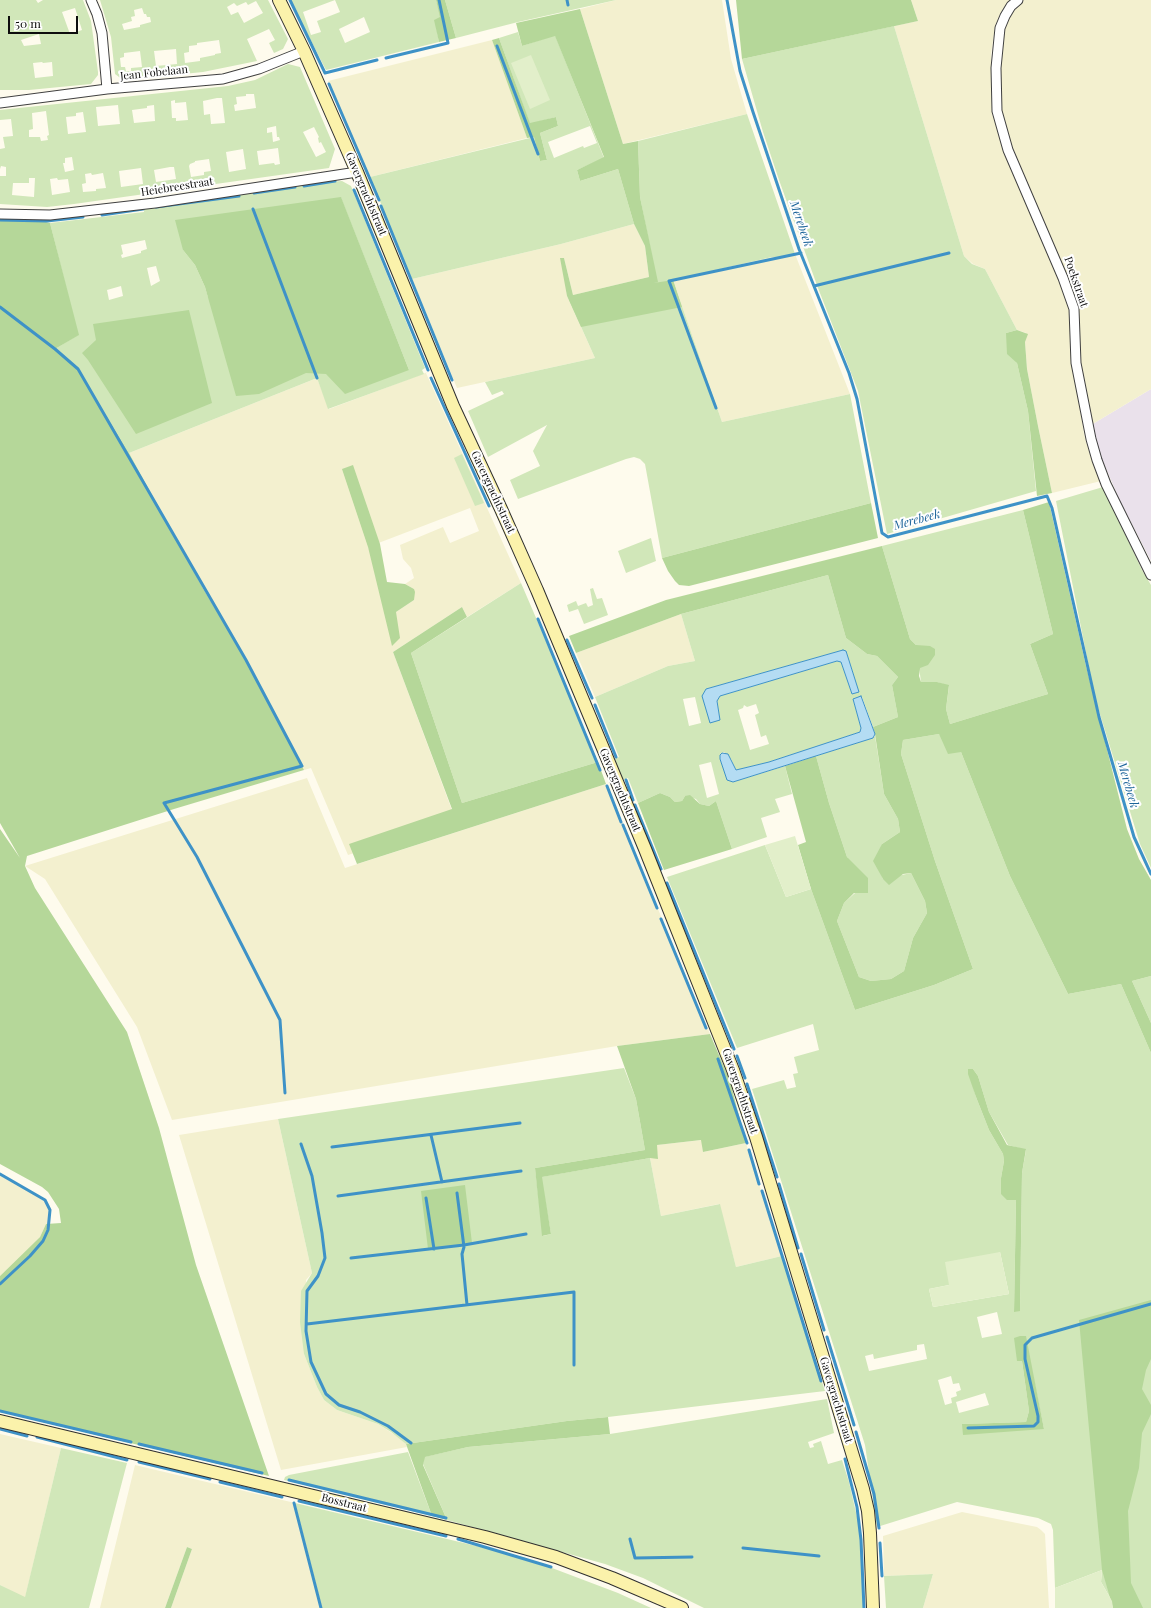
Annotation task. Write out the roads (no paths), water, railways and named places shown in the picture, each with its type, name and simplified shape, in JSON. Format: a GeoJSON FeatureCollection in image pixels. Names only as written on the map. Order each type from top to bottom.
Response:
{"type":"FeatureCollection","features":[{"type":"Feature","properties":{"kind":"street"},"geometry":{"type":"LineString","coordinates":[[91,0],[98,14],[102,33],[107,90]]}},
{"type":"Feature","properties":{"kind":"street","name":"Gavergrachtstraat"},"geometry":{"type":"LineString","coordinates":[[280,0],[304,50],[357,172],[437,369],[537,590],[648,856],[733,1070],[756,1137],[863,1490],[868,1511],[870,1533],[873,1608]]}},
{"type":"Feature","properties":{"kind":"street","name":"Poekstraat"},"geometry":{"type":"LineString","coordinates":[[1018,0],[1008,11],[1000,28],[996,68],[997,111],[1008,150],[1063,278],[1074,309],[1076,363],[1091,439],[1097,460],[1113,498],[1151,575]]}},
{"type":"Feature","properties":{"kind":"street","name":"Jean Fobelaan"},"geometry":{"type":"LineString","coordinates":[[1,102],[223,79],[259,69],[304,50]]}},
{"type":"Feature","properties":{"kind":"street","name":"Heiebreestraat"},"geometry":{"type":"LineString","coordinates":[[0,214],[50,215],[155,203],[357,172]]}},
{"type":"Feature","properties":{"kind":"street","name":"Bosstraat"},"geometry":{"type":"LineString","coordinates":[[0,1421],[484,1537],[556,1557],[612,1578],[682,1608]]}},
{"type":"Feature","properties":{"kind":"water"},"geometry":{"type":"Polygon","coordinates":[[[843,650],[846,651],[859,692],[852,694],[841,662],[837,661],[720,696],[717,701],[720,720],[710,723],[702,696],[706,689],[843,650]]]}},
{"type":"Feature","properties":{"kind":"water"},"geometry":{"type":"Polygon","coordinates":[[[861,696],[875,734],[873,738],[733,782],[727,780],[720,759],[720,755],[722,753],[728,754],[736,770],[769,762],[860,732],[861,728],[853,699],[861,696]]]}},
{"type":"Feature","properties":{"kind":"waterway"},"geometry":{"type":"LineString","coordinates":[[290,0],[325,73],[377,60]]}},
{"type":"Feature","properties":{"kind":"waterway"},"geometry":{"type":"LineString","coordinates":[[386,58],[448,43],[439,0]]}},
{"type":"Feature","properties":{"kind":"waterway"},"geometry":{"type":"LineString","coordinates":[[567,0],[568,5]]}},
{"type":"Feature","properties":{"kind":"waterway","name":"Merebeek"},"geometry":{"type":"LineString","coordinates":[[727,0],[740,71],[753,112],[799,249],[849,373],[857,399],[882,533],[888,537],[1047,496],[1052,508],[1099,717],[1134,837],[1151,874]]}},
{"type":"Feature","properties":{"kind":"waterway"},"geometry":{"type":"LineString","coordinates":[[497,46],[538,154]]}},
{"type":"Feature","properties":{"kind":"waterway"},"geometry":{"type":"LineString","coordinates":[[329,84],[379,200]]}},
{"type":"Feature","properties":{"kind":"waterway"},"geometry":{"type":"LineString","coordinates":[[304,186],[335,181]]}},
{"type":"Feature","properties":{"kind":"waterway"},"geometry":{"type":"LineString","coordinates":[[254,193],[295,187]]}},
{"type":"Feature","properties":{"kind":"waterway"},"geometry":{"type":"LineString","coordinates":[[354,190],[428,370]]}},
{"type":"Feature","properties":{"kind":"waterway"},"geometry":{"type":"LineString","coordinates":[[156,207],[239,196]]}},
{"type":"Feature","properties":{"kind":"waterway"},"geometry":{"type":"LineString","coordinates":[[381,206],[452,380]]}},
{"type":"Feature","properties":{"kind":"waterway"},"geometry":{"type":"LineString","coordinates":[[102,215],[143,209]]}},
{"type":"Feature","properties":{"kind":"waterway"},"geometry":{"type":"LineString","coordinates":[[253,209],[317,378]]}},
{"type":"Feature","properties":{"kind":"waterway"},"geometry":{"type":"LineString","coordinates":[[0,220],[47,221],[83,217]]}},
{"type":"Feature","properties":{"kind":"waterway"},"geometry":{"type":"LineString","coordinates":[[716,408],[669,281],[801,253]]}},
{"type":"Feature","properties":{"kind":"waterway"},"geometry":{"type":"LineString","coordinates":[[814,286],[949,253]]}},
{"type":"Feature","properties":{"kind":"waterway"},"geometry":{"type":"LineString","coordinates":[[0,307],[55,349],[78,369],[246,660],[302,766],[164,803],[197,857],[280,1020],[285,1093]]}},
{"type":"Feature","properties":{"kind":"waterway"},"geometry":{"type":"LineString","coordinates":[[431,378],[489,506]]}},
{"type":"Feature","properties":{"kind":"waterway"},"geometry":{"type":"LineString","coordinates":[[538,619],[600,770]]}},
{"type":"Feature","properties":{"kind":"waterway"},"geometry":{"type":"LineString","coordinates":[[567,640],[592,698]]}},
{"type":"Feature","properties":{"kind":"waterway"},"geometry":{"type":"LineString","coordinates":[[595,705],[616,757]]}},
{"type":"Feature","properties":{"kind":"waterway"},"geometry":{"type":"LineString","coordinates":[[626,780],[633,800]]}},
{"type":"Feature","properties":{"kind":"waterway"},"geometry":{"type":"LineString","coordinates":[[607,786],[621,822]]}},
{"type":"Feature","properties":{"kind":"waterway"},"geometry":{"type":"LineString","coordinates":[[635,805],[661,869]]}},
{"type":"Feature","properties":{"kind":"waterway"},"geometry":{"type":"LineString","coordinates":[[623,825],[657,908]]}},
{"type":"Feature","properties":{"kind":"waterway"},"geometry":{"type":"LineString","coordinates":[[667,883],[734,1049]]}},
{"type":"Feature","properties":{"kind":"waterway"},"geometry":{"type":"LineString","coordinates":[[661,919],[706,1028]]}},
{"type":"Feature","properties":{"kind":"waterway"},"geometry":{"type":"LineString","coordinates":[[737,1056],[745,1078]]}},
{"type":"Feature","properties":{"kind":"waterway"},"geometry":{"type":"LineString","coordinates":[[718,1059],[747,1143]]}},
{"type":"Feature","properties":{"kind":"waterway"},"geometry":{"type":"LineString","coordinates":[[747,1084],[777,1177]]}},
{"type":"Feature","properties":{"kind":"waterway"},"geometry":{"type":"LineString","coordinates":[[332,1147],[520,1123]]}},
{"type":"Feature","properties":{"kind":"waterway"},"geometry":{"type":"LineString","coordinates":[[431,1135],[442,1182]]}},
{"type":"Feature","properties":{"kind":"waterway"},"geometry":{"type":"LineString","coordinates":[[301,1144],[312,1176],[325,1258],[318,1276],[307,1291],[306,1331],[311,1362],[326,1394],[339,1405],[360,1412],[388,1426],[411,1443]]}},
{"type":"Feature","properties":{"kind":"waterway"},"geometry":{"type":"LineString","coordinates":[[749,1150],[759,1184]]}},
{"type":"Feature","properties":{"kind":"waterway"},"geometry":{"type":"LineString","coordinates":[[338,1196],[521,1171]]}},
{"type":"Feature","properties":{"kind":"waterway"},"geometry":{"type":"LineString","coordinates":[[0,1174],[45,1200],[50,1210],[48,1230],[43,1241],[30,1256],[0,1284]]}},
{"type":"Feature","properties":{"kind":"waterway"},"geometry":{"type":"LineString","coordinates":[[779,1184],[798,1248]]}},
{"type":"Feature","properties":{"kind":"waterway"},"geometry":{"type":"LineString","coordinates":[[762,1191],[821,1381]]}},
{"type":"Feature","properties":{"kind":"waterway"},"geometry":{"type":"LineString","coordinates":[[457,1193],[464,1247],[462,1254],[467,1305]]}},
{"type":"Feature","properties":{"kind":"waterway"},"geometry":{"type":"LineString","coordinates":[[426,1198],[434,1249]]}},
{"type":"Feature","properties":{"kind":"waterway"},"geometry":{"type":"LineString","coordinates":[[351,1258],[464,1245],[526,1234]]}},
{"type":"Feature","properties":{"kind":"waterway"},"geometry":{"type":"LineString","coordinates":[[801,1254],[824,1330]]}},
{"type":"Feature","properties":{"kind":"waterway"},"geometry":{"type":"LineString","coordinates":[[307,1324],[574,1292],[574,1365]]}},
{"type":"Feature","properties":{"kind":"waterway"},"geometry":{"type":"LineString","coordinates":[[968,1428],[1034,1426],[1038,1422],[1038,1416],[1025,1359],[1025,1345],[1032,1338],[1151,1304]]}},
{"type":"Feature","properties":{"kind":"waterway"},"geometry":{"type":"LineString","coordinates":[[827,1337],[854,1425]]}},
{"type":"Feature","properties":{"kind":"waterway"},"geometry":{"type":"LineString","coordinates":[[0,1411],[131,1442]]}},
{"type":"Feature","properties":{"kind":"waterway"},"geometry":{"type":"LineString","coordinates":[[0,1429],[27,1436]]}},
{"type":"Feature","properties":{"kind":"waterway"},"geometry":{"type":"LineString","coordinates":[[856,1432],[874,1494],[879,1528]]}},
{"type":"Feature","properties":{"kind":"waterway"},"geometry":{"type":"LineString","coordinates":[[37,1437],[127,1460]]}},
{"type":"Feature","properties":{"kind":"waterway"},"geometry":{"type":"LineString","coordinates":[[139,1444],[262,1473]]}},
{"type":"Feature","properties":{"kind":"waterway"},"geometry":{"type":"LineString","coordinates":[[845,1459],[857,1507],[861,1540],[864,1608]]}},
{"type":"Feature","properties":{"kind":"waterway"},"geometry":{"type":"LineString","coordinates":[[139,1462],[210,1479]]}},
{"type":"Feature","properties":{"kind":"waterway"},"geometry":{"type":"LineString","coordinates":[[289,1480],[446,1518]]}},
{"type":"Feature","properties":{"kind":"waterway"},"geometry":{"type":"LineString","coordinates":[[220,1482],[282,1497]]}},
{"type":"Feature","properties":{"kind":"waterway"},"geometry":{"type":"LineString","coordinates":[[299,1501],[446,1536]]}},
{"type":"Feature","properties":{"kind":"waterway"},"geometry":{"type":"LineString","coordinates":[[294,1503],[321,1608]]}},
{"type":"Feature","properties":{"kind":"waterway"},"geometry":{"type":"LineString","coordinates":[[458,1539],[551,1567]]}},
{"type":"Feature","properties":{"kind":"waterway"},"geometry":{"type":"LineString","coordinates":[[630,1539],[635,1558],[692,1557]]}},
{"type":"Feature","properties":{"kind":"waterway"},"geometry":{"type":"LineString","coordinates":[[880,1543],[882,1576]]}},
{"type":"Feature","properties":{"kind":"waterway"},"geometry":{"type":"LineString","coordinates":[[743,1548],[819,1556]]}}]}
